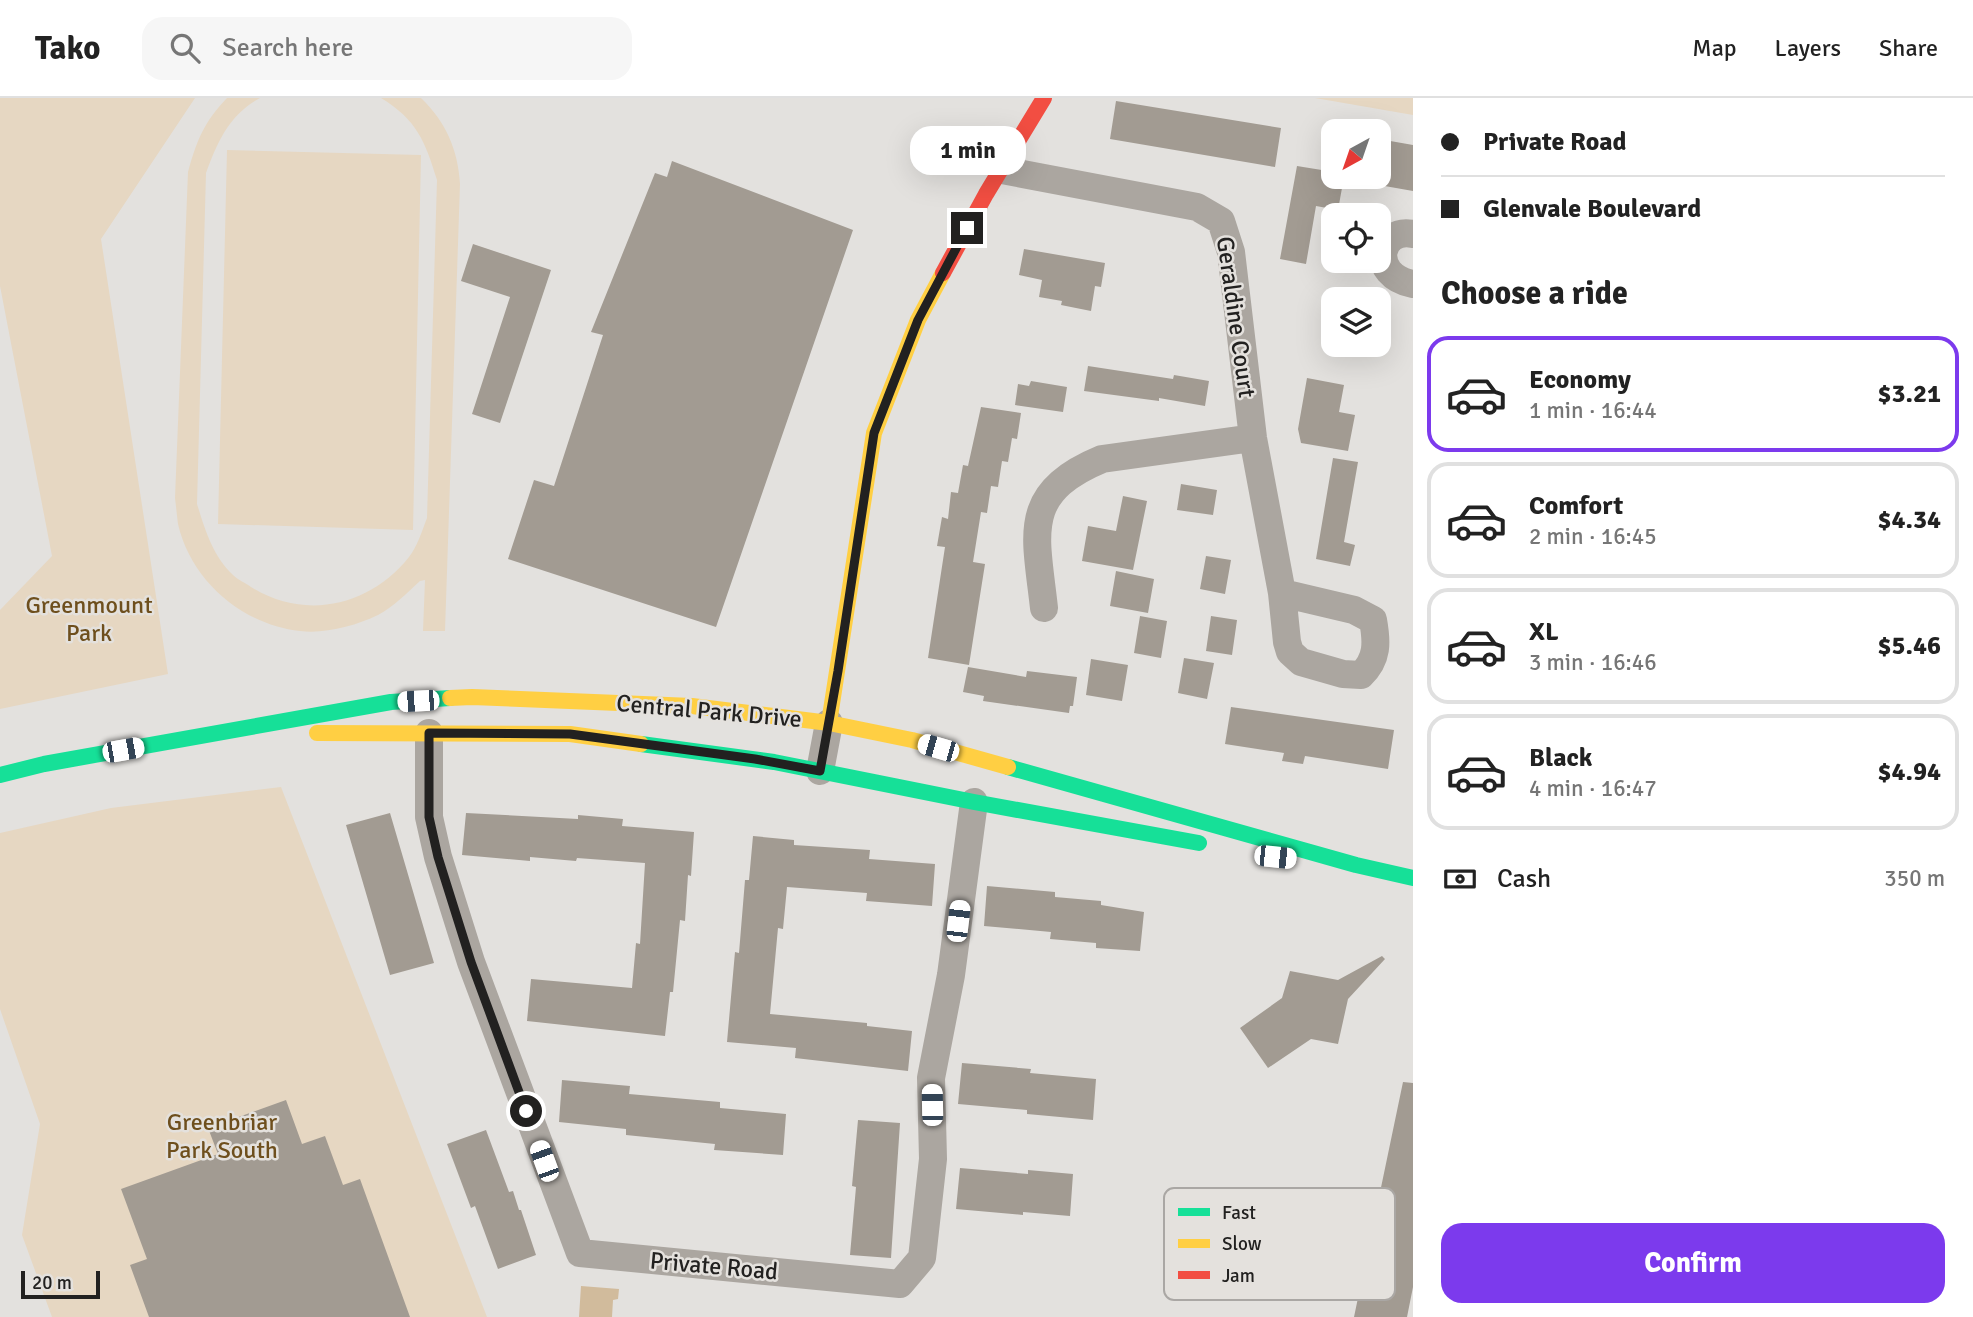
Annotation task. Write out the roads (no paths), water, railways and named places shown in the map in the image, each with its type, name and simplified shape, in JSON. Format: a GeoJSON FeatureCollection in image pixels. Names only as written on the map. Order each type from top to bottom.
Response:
{"type":"FeatureCollection","features":[{"type":"Feature","properties":{"kind":"street"},"geometry":{"type":"LineString","coordinates":[[820,771],[874,433],[918,320],[986,194],[1044,98]]}},
{"type":"Feature","properties":{"kind":"street","name":"Geraldine Court"},"geometry":{"type":"LineString","coordinates":[[1002,170],[1197,207],[1221,221],[1231,252],[1253,438],[1282,593]]}},
{"type":"Feature","properties":{"kind":"street"},"geometry":{"type":"LineString","coordinates":[[1413,234],[1397,235],[1383,253],[1383,261],[1391,275],[1413,284]]}},
{"type":"Feature","properties":{"kind":"street"},"geometry":{"type":"LineString","coordinates":[[1044,608],[1036,532],[1041,509],[1055,487],[1079,469],[1102,459],[1253,438]]}},
{"type":"Feature","properties":{"kind":"street","name":"Central Park Drive"},"geometry":{"type":"LineString","coordinates":[[0,775],[44,764],[391,702],[472,697],[692,706],[829,723],[912,740],[1356,865],[1413,878]]}},
{"type":"Feature","properties":{"kind":"street","name":"Central Park Drive"},"geometry":{"type":"LineString","coordinates":[[213,733],[570,734],[755,759],[974,803],[1211,845]]}},
{"type":"Feature","properties":{"kind":"street","name":"Private Road"},"geometry":{"type":"LineString","coordinates":[[429,733],[429,817],[438,857],[471,962],[580,1254],[901,1284],[922,1258],[933,1159],[931,1078],[951,975],[974,803]]}},
{"type":"Feature","properties":{"kind":"street","name":"Central Park Drive"},"geometry":{"type":"LineString","coordinates":[[1249,852],[1356,865]]}},
{"type":"Feature","properties":{"kind":"park label","name":"Greenmount Park"},"geometry":{"type":"Point","coordinates":[89,619]}},
{"type":"Feature","properties":{"kind":"park label","name":"Greenbriar Park South"},"geometry":{"type":"Point","coordinates":[222,1136]}}]}
